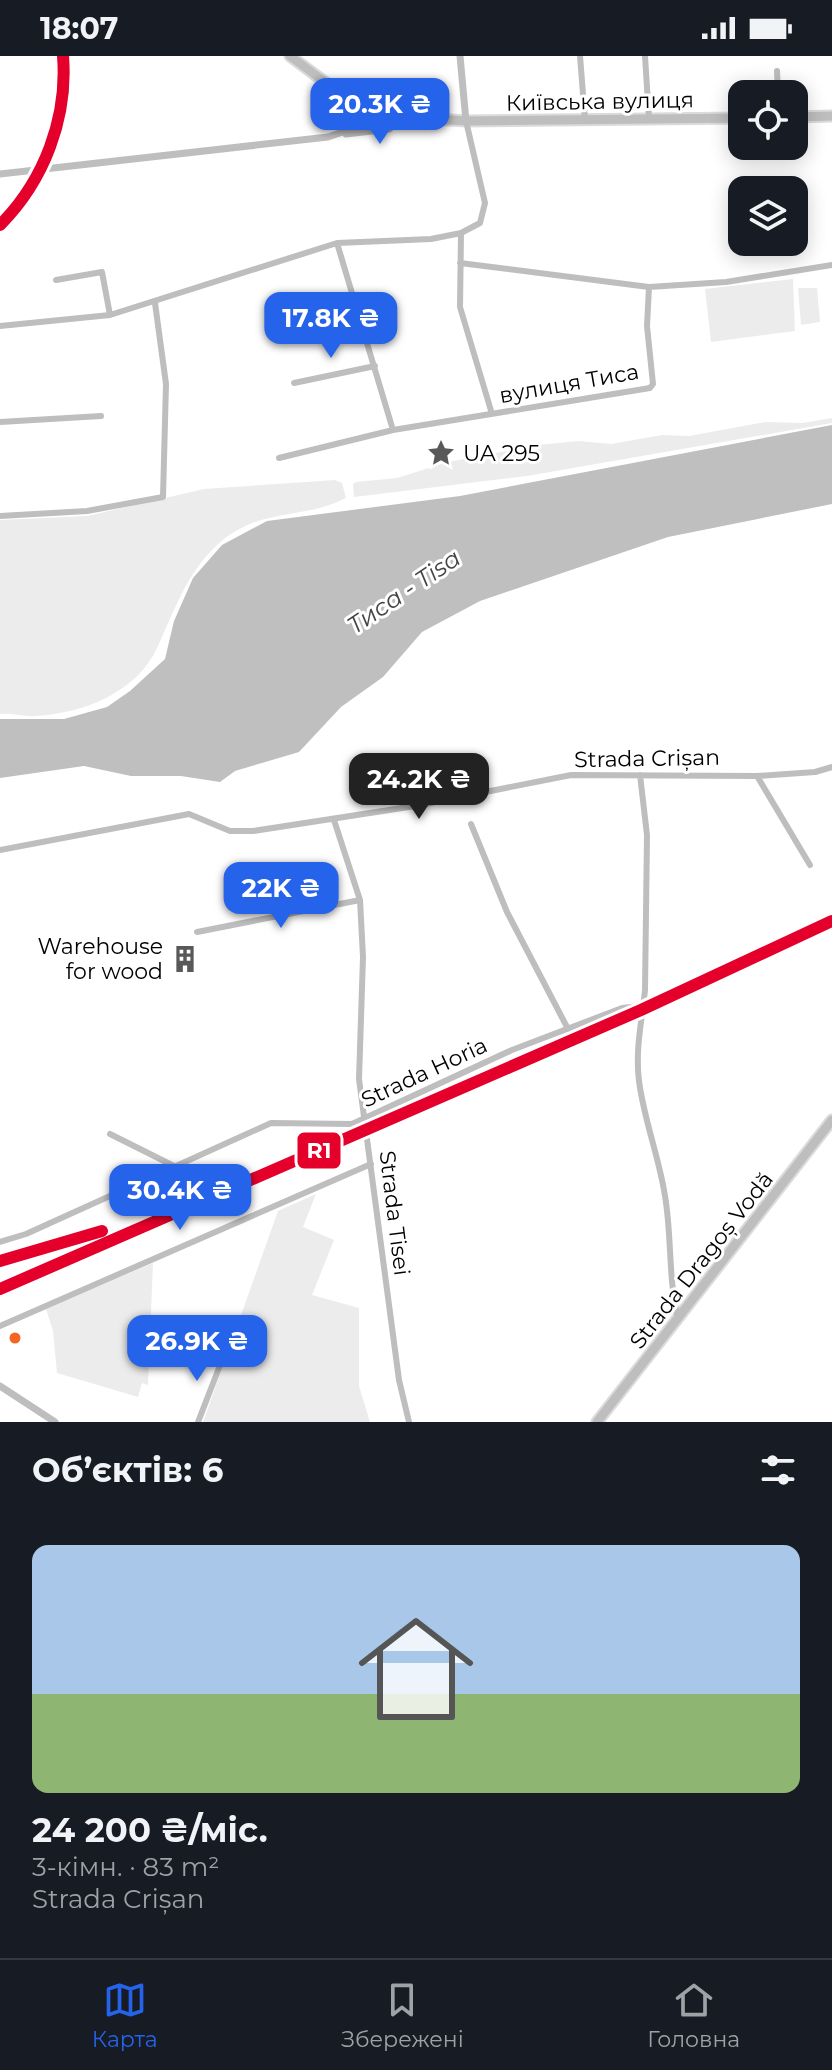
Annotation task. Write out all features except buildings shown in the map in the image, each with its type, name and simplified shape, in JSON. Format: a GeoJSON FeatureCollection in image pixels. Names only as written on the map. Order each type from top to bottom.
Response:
{"type":"FeatureCollection","features":[{"type":"Feature","properties":{"kind":"main road","name":"Київська вулиця"},"geometry":{"type":"LineString","coordinates":[[290,56],[330,87],[364,106],[405,117],[466,121],[728,118]]}},
{"type":"Feature","properties":{"kind":"main road"},"geometry":{"type":"LineString","coordinates":[[808,117],[832,116]]}},
{"type":"Feature","properties":{"kind":"main road","name":"Strada Dragoș Vodă"},"geometry":{"type":"LineString","coordinates":[[597,1422],[832,1120]]}},
{"type":"Feature","properties":{"kind":"street"},"geometry":{"type":"LineString","coordinates":[[0,326],[110,315],[337,243],[431,239],[461,233],[480,223],[485,203],[466,121],[460,56]]}},
{"type":"Feature","properties":{"kind":"street"},"geometry":{"type":"LineString","coordinates":[[580,56],[585,119]]}},
{"type":"Feature","properties":{"kind":"street"},"geometry":{"type":"LineString","coordinates":[[645,56],[649,119]]}},
{"type":"Feature","properties":{"kind":"street"},"geometry":{"type":"LineString","coordinates":[[777,71],[777,80]]}},
{"type":"Feature","properties":{"kind":"street"},"geometry":{"type":"LineString","coordinates":[[340,134],[354,124],[364,106]]}},
{"type":"Feature","properties":{"kind":"street"},"geometry":{"type":"LineString","coordinates":[[0,174],[389,129],[405,117]]}},
{"type":"Feature","properties":{"kind":"street"},"geometry":{"type":"LineString","coordinates":[[461,233],[460,307],[492,414]]}},
{"type":"Feature","properties":{"kind":"street"},"geometry":{"type":"LineString","coordinates":[[337,243],[393,430]]}},
{"type":"Feature","properties":{"kind":"street"},"geometry":{"type":"LineString","coordinates":[[460,263],[649,287],[726,282],[832,265]]}},
{"type":"Feature","properties":{"kind":"street"},"geometry":{"type":"LineString","coordinates":[[56,280],[102,272],[110,315]]}},
{"type":"Feature","properties":{"kind":"street","name":"вулиця Тиса"},"geometry":{"type":"LineString","coordinates":[[279,458],[393,430],[650,388],[653,384],[647,326],[649,287]]}},
{"type":"Feature","properties":{"kind":"street"},"geometry":{"type":"LineString","coordinates":[[0,516],[87,511],[163,497],[166,384],[155,303]]}},
{"type":"Feature","properties":{"kind":"street"},"geometry":{"type":"LineString","coordinates":[[294,383],[375,366]]}},
{"type":"Feature","properties":{"kind":"street"},"geometry":{"type":"LineString","coordinates":[[0,422],[101,416]]}},
{"type":"Feature","properties":{"kind":"street","name":"Strada Crișan"},"geometry":{"type":"LineString","coordinates":[[0,858],[2,849],[189,814],[241,833],[334,820],[571,775],[757,776],[815,772],[832,767]]}},
{"type":"Feature","properties":{"kind":"street"},"geometry":{"type":"LineString","coordinates":[[640,775],[647,835],[645,990],[640,1006],[639,1082],[665,1193],[671,1280],[678,1319]]}},
{"type":"Feature","properties":{"kind":"street"},"geometry":{"type":"LineString","coordinates":[[757,776],[810,865]]}},
{"type":"Feature","properties":{"kind":"street","name":"Strada Tisei"},"geometry":{"type":"LineString","coordinates":[[334,820],[360,900],[363,957],[358,1060],[400,1388],[409,1422]]}},
{"type":"Feature","properties":{"kind":"street"},"geometry":{"type":"LineString","coordinates":[[471,824],[507,912],[568,1029]]}},
{"type":"Feature","properties":{"kind":"street"},"geometry":{"type":"LineString","coordinates":[[197,932],[360,900]]}},
{"type":"Feature","properties":{"kind":"street","name":"Strada Horia"},"geometry":{"type":"LineString","coordinates":[[0,1242],[26,1234],[277,1121],[330,1126],[364,1120],[512,1050],[622,1008],[640,1006]]}},
{"type":"Feature","properties":{"kind":"street"},"geometry":{"type":"LineString","coordinates":[[110,1134],[174,1166]]}},
{"type":"Feature","properties":{"kind":"street"},"geometry":{"type":"LineString","coordinates":[[0,1326],[371,1164]]}},
{"type":"Feature","properties":{"kind":"street"},"geometry":{"type":"LineString","coordinates":[[198,1422],[224,1355]]}},
{"type":"Feature","properties":{"kind":"street"},"geometry":{"type":"LineString","coordinates":[[0,1386],[55,1422]]}},
{"type":"Feature","properties":{"kind":"shaded area"},"geometry":{"type":"Polygon","coordinates":[[[793,279],[795,331],[711,342],[705,289],[793,279]]]}},
{"type":"Feature","properties":{"kind":"shaded area"},"geometry":{"type":"Polygon","coordinates":[[[798,288],[817,288],[820,322],[801,325],[798,288]]]}},
{"type":"Feature","properties":{"kind":"shaded area"},"geometry":{"type":"Polygon","coordinates":[[[832,418],[832,423],[527,476],[354,497],[353,484],[356,482],[397,478],[448,462],[537,445],[579,441],[611,444],[662,435],[689,436],[765,422],[803,423],[832,418]]]}},
{"type":"Feature","properties":{"kind":"shaded area"},"geometry":{"type":"Polygon","coordinates":[[[335,480],[342,483],[346,498],[313,510],[264,519],[232,533],[216,546],[189,581],[149,662],[123,688],[91,705],[55,714],[0,714],[0,520],[87,516],[204,489],[335,480]]]}},
{"type":"Feature","properties":{"kind":"shaded area"},"geometry":{"type":"Polygon","coordinates":[[[316,1194],[303,1227],[334,1240],[312,1295],[359,1308],[359,1386],[370,1422],[203,1422],[278,1211],[316,1194]]]}},
{"type":"Feature","properties":{"kind":"shaded area"},"geometry":{"type":"Polygon","coordinates":[[[153,1263],[148,1385],[142,1383],[138,1397],[57,1373],[53,1331],[46,1309],[153,1263]]]}},
{"type":"Feature","properties":{"kind":"water","name":"Тиса - Tisa"},"geometry":{"type":"Polygon","coordinates":[[[832,425],[832,504],[668,537],[480,601],[422,632],[383,677],[341,707],[299,752],[235,771],[220,782],[181,776],[131,776],[84,766],[0,778],[0,719],[64,719],[107,707],[130,691],[165,659],[174,621],[193,578],[222,545],[267,521],[460,496],[832,425]]]}},
{"type":"Feature","properties":{"kind":"transit line","name":"R1"},"geometry":{"type":"LineString","coordinates":[[0,225],[29,189],[50,147],[61,102],[63,56]]}},
{"type":"Feature","properties":{"kind":"transit line","name":"R1"},"geometry":{"type":"LineString","coordinates":[[0,1289],[641,1010],[832,921]]}},
{"type":"Feature","properties":{"kind":"transit line","name":"R1"},"geometry":{"type":"LineString","coordinates":[[0,1261],[102,1231]]}},
{"type":"Feature","properties":{"kind":"place","name":"UA 295"},"geometry":{"type":"Point","coordinates":[441,453]}},
{"type":"Feature","properties":{"kind":"place","name":"Warehouse for wood"},"geometry":{"type":"Point","coordinates":[185,959]}}]}
